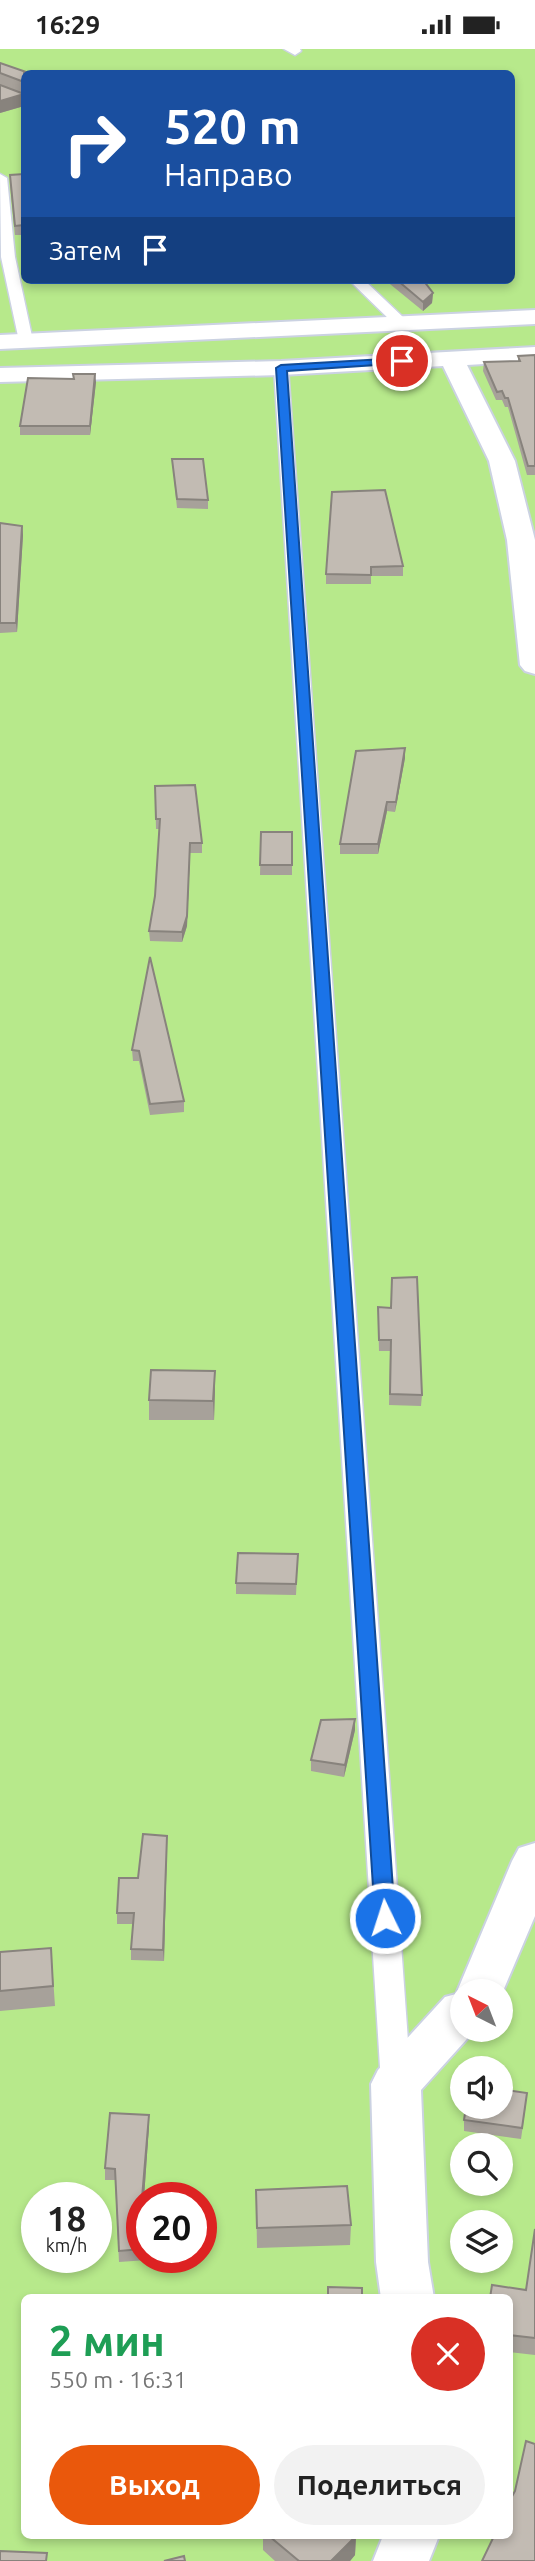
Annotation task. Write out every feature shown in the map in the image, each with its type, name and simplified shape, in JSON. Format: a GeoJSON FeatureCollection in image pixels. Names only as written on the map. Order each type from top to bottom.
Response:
{"type":"FeatureCollection","features":[{"type":"Feature","properties":{"kind":"street"},"geometry":{"type":"LineString","coordinates":[[0,342],[398,321],[535,317]]}},
{"type":"Feature","properties":{"kind":"street"},"geometry":{"type":"LineString","coordinates":[[0,375],[281,368],[535,354]]}},
{"type":"Feature","properties":{"kind":"street"},"geometry":{"type":"LineString","coordinates":[[451,358],[502,461],[521,540],[535,665]]}},
{"type":"Feature","properties":{"kind":"street"},"geometry":{"type":"LineString","coordinates":[[484,1979],[535,1861]]}},
{"type":"Feature","properties":{"kind":"street"},"geometry":{"type":"LineString","coordinates":[[407,2294],[402,2262],[396,2084],[450,2024]]}},
{"type":"Feature","properties":{"kind":"street"},"geometry":{"type":"LineString","coordinates":[[401,2561],[410,2539]]}},
{"type":"Feature","properties":{"kind":"lane"},"geometry":{"type":"LineString","coordinates":[[0,178],[8,257],[26,341]]}},
{"type":"Feature","properties":{"kind":"lane"},"geometry":{"type":"LineString","coordinates":[[360,284],[398,321]]}},
{"type":"Feature","properties":{"kind":"lane"},"geometry":{"type":"LineString","coordinates":[[281,368],[396,2084]]}},
{"type":"Feature","properties":{"kind":"green space"},"geometry":{"type":"Polygon","coordinates":[[[0,49],[535,49],[535,2561],[0,2561],[0,49]]]}},
{"type":"Feature","properties":{"kind":"building"},"geometry":{"type":"Polygon","coordinates":[[[0,63],[21,70],[21,81],[0,73],[0,63]]]}},
{"type":"Feature","properties":{"kind":"building"},"geometry":{"type":"Polygon","coordinates":[[[0,85],[21,93],[21,95],[0,101],[0,85]]]}},
{"type":"Feature","properties":{"kind":"building"},"geometry":{"type":"Polygon","coordinates":[[[21,174],[21,225],[15,226],[10,175],[21,174]]]}},
{"type":"Feature","properties":{"kind":"building"},"geometry":{"type":"Polygon","coordinates":[[[402,284],[426,284],[433,293],[423,302],[402,284]]]}},
{"type":"Feature","properties":{"kind":"building"},"geometry":{"type":"Polygon","coordinates":[[[535,355],[535,466],[528,466],[508,398],[505,398],[502,391],[497,392],[484,362],[520,361],[518,356],[535,355]]]}},
{"type":"Feature","properties":{"kind":"building"},"geometry":{"type":"Polygon","coordinates":[[[73,374],[95,374],[90,426],[20,426],[28,378],[74,379],[73,374]]]}},
{"type":"Feature","properties":{"kind":"building"},"geometry":{"type":"Polygon","coordinates":[[[172,459],[203,459],[208,500],[177,499],[172,459]]]}},
{"type":"Feature","properties":{"kind":"building"},"geometry":{"type":"Polygon","coordinates":[[[385,490],[403,566],[371,567],[371,575],[326,574],[332,492],[385,490]]]}},
{"type":"Feature","properties":{"kind":"building"},"geometry":{"type":"Polygon","coordinates":[[[0,523],[22,526],[16,623],[0,623],[0,523]]]}},
{"type":"Feature","properties":{"kind":"building"},"geometry":{"type":"Polygon","coordinates":[[[405,748],[396,802],[387,802],[378,844],[340,844],[356,751],[405,748]]]}},
{"type":"Feature","properties":{"kind":"building"},"geometry":{"type":"Polygon","coordinates":[[[195,785],[202,843],[190,843],[187,916],[182,932],[149,931],[155,896],[160,819],[156,819],[155,786],[195,785]]]}},
{"type":"Feature","properties":{"kind":"building"},"geometry":{"type":"Polygon","coordinates":[[[261,832],[292,832],[292,865],[260,865],[261,832]]]}},
{"type":"Feature","properties":{"kind":"building"},"geometry":{"type":"Polygon","coordinates":[[[150,957],[184,1101],[150,1104],[139,1051],[132,1050],[150,957]]]}},
{"type":"Feature","properties":{"kind":"building"},"geometry":{"type":"Polygon","coordinates":[[[417,1277],[422,1395],[390,1394],[391,1340],[379,1340],[378,1307],[391,1308],[392,1278],[417,1277]]]}},
{"type":"Feature","properties":{"kind":"building"},"geometry":{"type":"Polygon","coordinates":[[[151,1370],[215,1371],[213,1401],[149,1400],[151,1370]]]}},
{"type":"Feature","properties":{"kind":"building"},"geometry":{"type":"Polygon","coordinates":[[[238,1553],[298,1554],[296,1584],[236,1583],[238,1553]]]}},
{"type":"Feature","properties":{"kind":"building"},"geometry":{"type":"Polygon","coordinates":[[[355,1719],[345,1765],[311,1760],[321,1720],[355,1719]]]}},
{"type":"Feature","properties":{"kind":"building"},"geometry":{"type":"Polygon","coordinates":[[[143,1834],[167,1836],[163,1950],[131,1949],[134,1913],[117,1913],[119,1878],[138,1878],[143,1834]]]}},
{"type":"Feature","properties":{"kind":"building"},"geometry":{"type":"Polygon","coordinates":[[[51,1948],[53,1986],[0,1991],[0,1952],[51,1948]]]}},
{"type":"Feature","properties":{"kind":"building"},"geometry":{"type":"Polygon","coordinates":[[[513,2091],[527,2093],[522,2128],[464,2120],[513,2119],[513,2091]]]}},
{"type":"Feature","properties":{"kind":"building"},"geometry":{"type":"Polygon","coordinates":[[[110,2113],[149,2115],[143,2182],[126,2182],[126,2250],[119,2251],[115,2169],[105,2168],[110,2113]]]}},
{"type":"Feature","properties":{"kind":"building"},"geometry":{"type":"Polygon","coordinates":[[[347,2186],[351,2225],[257,2228],[256,2190],[347,2186]]]}},
{"type":"Feature","properties":{"kind":"building"},"geometry":{"type":"Polygon","coordinates":[[[535,2229],[535,2338],[513,2335],[513,2294],[491,2294],[492,2285],[526,2290],[535,2229]]]}},
{"type":"Feature","properties":{"kind":"building"},"geometry":{"type":"Polygon","coordinates":[[[328,2287],[362,2288],[362,2294],[328,2294],[328,2287]]]}},
{"type":"Feature","properties":{"kind":"building"},"geometry":{"type":"Polygon","coordinates":[[[526,2441],[535,2444],[535,2561],[482,2561],[493,2539],[513,2539],[515,2491],[526,2441]]]}},
{"type":"Feature","properties":{"kind":"building"},"geometry":{"type":"Polygon","coordinates":[[[273,2539],[353,2539],[331,2561],[299,2561],[273,2539]]]}},
{"type":"Feature","properties":{"kind":"building"},"geometry":{"type":"Polygon","coordinates":[[[0,2551],[47,2553],[46,2561],[0,2561],[0,2551]]]}},
{"type":"Feature","properties":{"kind":"building"},"geometry":{"type":"Polygon","coordinates":[[[184,2556],[185,2561],[164,2561],[184,2556]]]}},
{"type":"Feature","properties":{"kind":"route"},"geometry":{"type":"LineString","coordinates":[[385,1918],[281,368],[402,361]]}}]}
